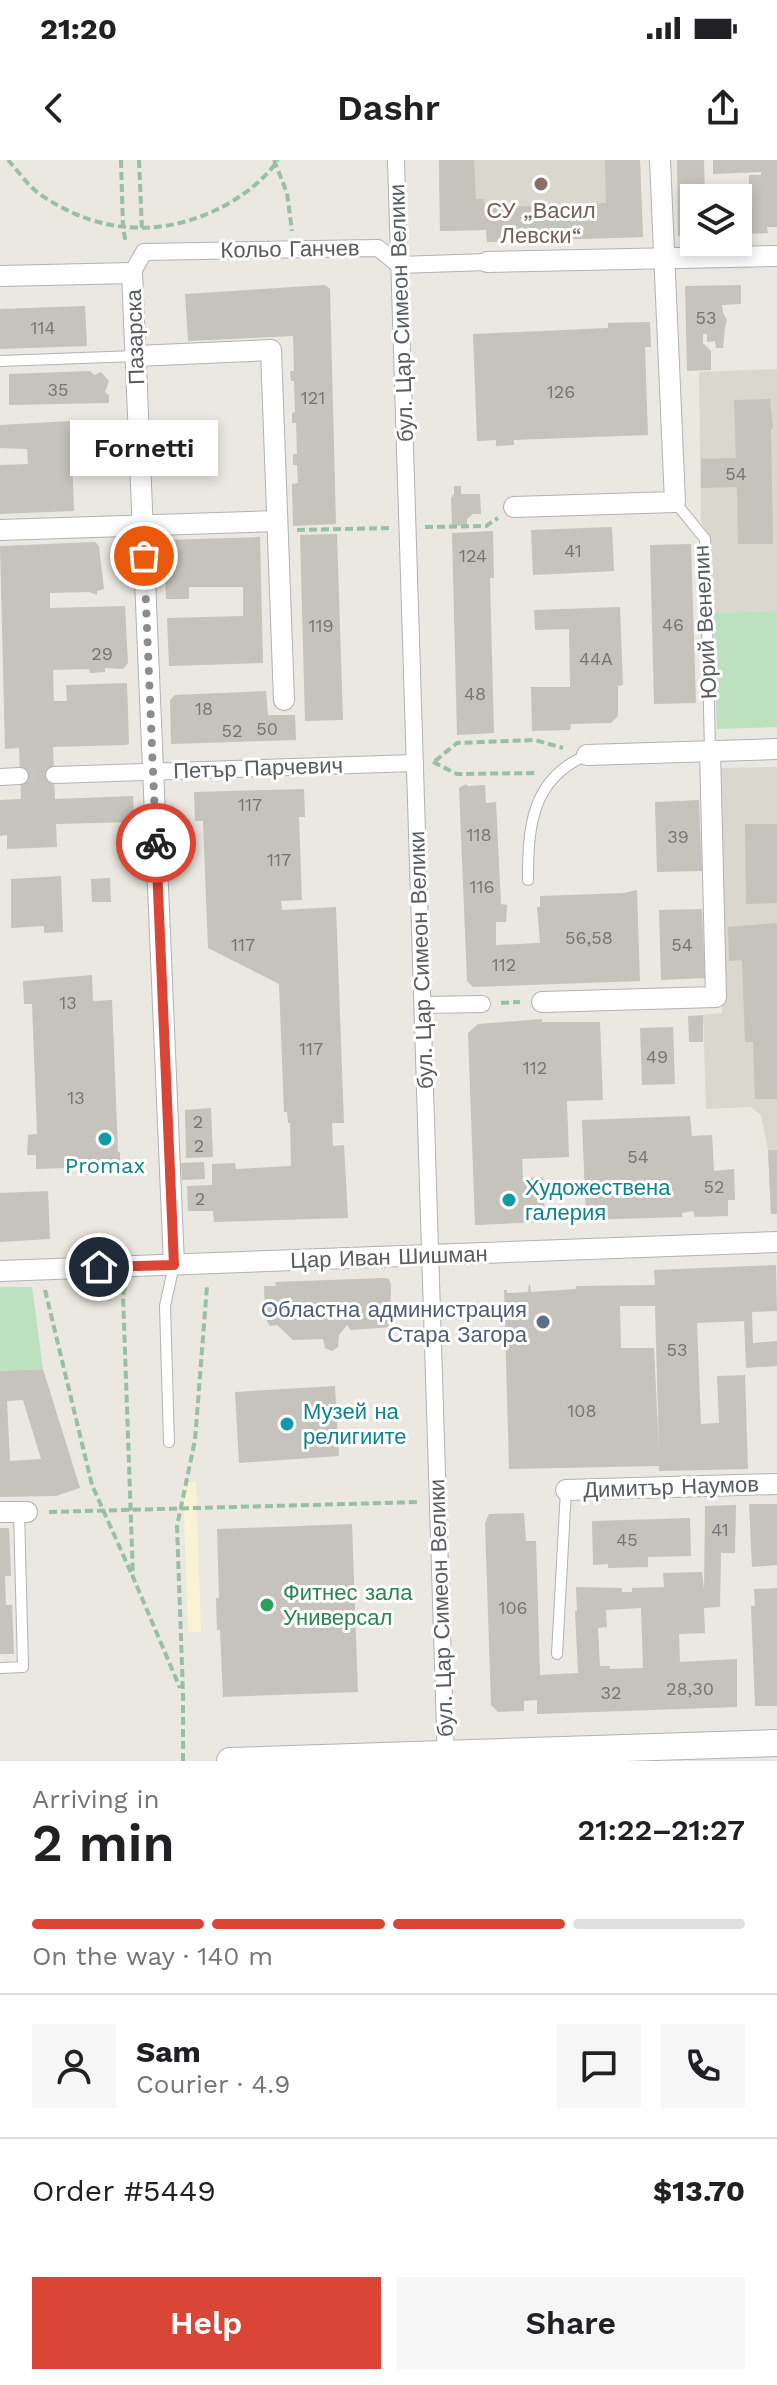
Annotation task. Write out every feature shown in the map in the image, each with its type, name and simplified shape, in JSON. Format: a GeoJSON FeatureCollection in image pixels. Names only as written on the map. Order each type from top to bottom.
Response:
{"type":"FeatureCollection","features":[{"type":"Feature","properties":{"kind":"street","name":"бул. Цар Симеон Велики"},"geometry":{"type":"LineString","coordinates":[[396,160],[446,1758]]}},
{"type":"Feature","properties":{"kind":"street"},"geometry":{"type":"LineString","coordinates":[[514,507],[675,502],[660,160]]}},
{"type":"Feature","properties":{"kind":"street","name":"Кольо Ганчев"},"geometry":{"type":"LineString","coordinates":[[144,252],[378,248],[399,265],[777,256]]}},
{"type":"Feature","properties":{"kind":"street"},"geometry":{"type":"LineString","coordinates":[[0,276],[132,273],[144,252]]}},
{"type":"Feature","properties":{"kind":"street","name":"Пазарска"},"geometry":{"type":"LineString","coordinates":[[132,273],[174,1265]]}},
{"type":"Feature","properties":{"kind":"street"},"geometry":{"type":"LineString","coordinates":[[136,356],[271,350],[284,700]]}},
{"type":"Feature","properties":{"kind":"street"},"geometry":{"type":"LineString","coordinates":[[0,530],[277,521]]}},
{"type":"Feature","properties":{"kind":"street"},"geometry":{"type":"LineString","coordinates":[[587,755],[777,749]]}},
{"type":"Feature","properties":{"kind":"street","name":"Юрий Венелин"},"geometry":{"type":"LineString","coordinates":[[542,1002],[716,997],[710,751]]}},
{"type":"Feature","properties":{"kind":"street","name":"Петър Парчевич"},"geometry":{"type":"LineString","coordinates":[[54,775],[415,763]]}},
{"type":"Feature","properties":{"kind":"street"},"geometry":{"type":"LineString","coordinates":[[0,777],[20,776]]}},
{"type":"Feature","properties":{"kind":"street"},"geometry":{"type":"LineString","coordinates":[[423,1005],[482,1004]]}},
{"type":"Feature","properties":{"kind":"street","name":"Цар Иван Шишман"},"geometry":{"type":"LineString","coordinates":[[0,1271],[777,1242]]}},
{"type":"Feature","properties":{"kind":"street","name":"Димитър Наумов"},"geometry":{"type":"LineString","coordinates":[[566,1490],[777,1484]]}},
{"type":"Feature","properties":{"kind":"street"},"geometry":{"type":"LineString","coordinates":[[230,1761],[713,1753],[777,1743]]}},
{"type":"Feature","properties":{"kind":"lane"},"geometry":{"type":"LineString","coordinates":[[0,361],[136,356]]}},
{"type":"Feature","properties":{"kind":"lane","name":"Юрий Венелин"},"geometry":{"type":"LineString","coordinates":[[675,502],[705,539],[710,751]]}},
{"type":"Feature","properties":{"kind":"lane"},"geometry":{"type":"LineString","coordinates":[[528,880],[528,844],[534,810],[540,797],[556,776],[575,760],[587,755]]}},
{"type":"Feature","properties":{"kind":"lane"},"geometry":{"type":"LineString","coordinates":[[169,1442],[165,1306],[174,1265]]}},
{"type":"Feature","properties":{"kind":"lane"},"geometry":{"type":"LineString","coordinates":[[557,1654],[566,1490]]}},
{"type":"Feature","properties":{"kind":"lane"},"geometry":{"type":"LineString","coordinates":[[0,1668],[23,1667],[15,1512]]}},
{"type":"Feature","properties":{"kind":"path"},"geometry":{"type":"LineString","coordinates":[[8,160],[35,190],[76,215],[123,228],[142,229],[192,221],[215,211],[237,200],[276,162],[287,193],[294,249]]}},
{"type":"Feature","properties":{"kind":"path"},"geometry":{"type":"LineString","coordinates":[[121,160],[123,228],[132,273]]}},
{"type":"Feature","properties":{"kind":"path"},"geometry":{"type":"LineString","coordinates":[[139,160],[144,252]]}},
{"type":"Feature","properties":{"kind":"path"},"geometry":{"type":"LineString","coordinates":[[538,773],[457,774],[433,762],[457,743],[535,740],[587,755]]}},
{"type":"Feature","properties":{"kind":"path"},"geometry":{"type":"LineString","coordinates":[[482,1004],[542,1002]]}},
{"type":"Feature","properties":{"kind":"path"},"geometry":{"type":"LineString","coordinates":[[183,1761],[177,1526],[195,1440],[209,1263]]}},
{"type":"Feature","properties":{"kind":"path"},"geometry":{"type":"LineString","coordinates":[[40,1269],[92,1485],[183,1694]]}},
{"type":"Feature","properties":{"kind":"path"},"geometry":{"type":"LineString","coordinates":[[123,1295],[133,1577]]}},
{"type":"Feature","properties":{"kind":"path"},"geometry":{"type":"LineString","coordinates":[[15,1512],[438,1502]]}},
{"type":"Feature","properties":{"kind":"shaded area","name":"СУ „Васил Левски“"},"geometry":{"type":"Polygon","coordinates":[[[439,160],[640,160],[643,237],[487,242],[486,230],[440,231],[439,160]]]}},
{"type":"Feature","properties":{"kind":"shaded area"},"geometry":{"type":"Polygon","coordinates":[[[777,369],[777,611],[713,613],[710,539],[701,522],[699,372],[777,369]]]}},
{"type":"Feature","properties":{"kind":"shaded area"},"geometry":{"type":"Polygon","coordinates":[[[777,767],[777,1214],[771,1214],[768,1150],[761,1115],[751,1107],[706,1109],[703,1015],[722,1013],[718,768],[777,767]]]}},
{"type":"Feature","properties":{"kind":"shaded area"},"geometry":{"type":"Polygon","coordinates":[[[196,1482],[201,1632],[188,1632],[183,1483],[196,1482]]]}},
{"type":"Feature","properties":{"kind":"green space"},"geometry":{"type":"Polygon","coordinates":[[[777,611],[777,727],[717,729],[713,613],[777,611]]]}},
{"type":"Feature","properties":{"kind":"green space"},"geometry":{"type":"Polygon","coordinates":[[[0,1287],[32,1287],[43,1369],[0,1371],[0,1287]]]}},
{"type":"Feature","properties":{"kind":"building","name":"СУ „Васил Левски“"},"geometry":{"type":"Polygon","coordinates":[[[439,160],[474,160],[476,199],[484,199],[485,208],[606,203],[605,160],[640,160],[643,237],[487,242],[486,230],[440,231],[439,160]]]}},
{"type":"Feature","properties":{"kind":"building"},"geometry":{"type":"Polygon","coordinates":[[[677,160],[704,160],[705,184],[680,184],[678,236],[677,160]]]}},
{"type":"Feature","properties":{"kind":"building"},"geometry":{"type":"Polygon","coordinates":[[[713,160],[777,160],[777,227],[767,227],[768,233],[752,234],[752,184],[749,184],[749,175],[761,175],[761,172],[713,174],[713,160]]]}},
{"type":"Feature","properties":{"kind":"building"},"geometry":{"type":"Polygon","coordinates":[[[325,285],[330,289],[336,524],[293,526],[292,484],[298,483],[297,465],[293,465],[293,454],[297,454],[296,423],[292,423],[292,413],[295,412],[294,381],[291,381],[290,371],[294,371],[293,336],[188,341],[185,294],[325,285]]]}},
{"type":"Feature","properties":{"kind":"building"},"geometry":{"type":"Polygon","coordinates":[[[741,285],[741,304],[722,305],[727,320],[723,348],[716,348],[715,341],[707,342],[707,334],[703,334],[703,343],[711,351],[711,370],[687,371],[685,286],[741,285]]]}},
{"type":"Feature","properties":{"kind":"building"},"geometry":{"type":"Polygon","coordinates":[[[85,306],[87,346],[0,349],[0,309],[85,306]]]}},
{"type":"Feature","properties":{"kind":"building"},"geometry":{"type":"Polygon","coordinates":[[[650,322],[651,347],[645,347],[648,435],[514,440],[514,445],[496,446],[496,440],[477,441],[473,334],[608,328],[608,323],[650,322]]]}},
{"type":"Feature","properties":{"kind":"building"},"geometry":{"type":"Polygon","coordinates":[[[90,371],[94,375],[101,372],[109,381],[105,392],[109,395],[109,403],[9,405],[9,374],[90,371]]]}},
{"type":"Feature","properties":{"kind":"building"},"geometry":{"type":"Polygon","coordinates":[[[770,399],[773,544],[738,544],[737,487],[701,488],[701,459],[736,458],[734,400],[770,399]]]}},
{"type":"Feature","properties":{"kind":"building"},"geometry":{"type":"Polygon","coordinates":[[[71,421],[74,511],[0,514],[0,465],[28,464],[27,449],[0,448],[0,425],[71,421]]]}},
{"type":"Feature","properties":{"kind":"building"},"geometry":{"type":"Polygon","coordinates":[[[454,486],[461,486],[461,494],[480,494],[481,514],[473,514],[467,519],[467,525],[452,526],[454,486]]]}},
{"type":"Feature","properties":{"kind":"building"},"geometry":{"type":"Polygon","coordinates":[[[612,527],[614,571],[533,575],[531,530],[612,527]]]}},
{"type":"Feature","properties":{"kind":"building"},"geometry":{"type":"Polygon","coordinates":[[[493,531],[494,578],[490,578],[494,733],[457,735],[452,533],[493,531]]]}},
{"type":"Feature","properties":{"kind":"building"},"geometry":{"type":"Polygon","coordinates":[[[337,534],[343,720],[305,721],[300,535],[337,534]]]}},
{"type":"Feature","properties":{"kind":"building"},"geometry":{"type":"Polygon","coordinates":[[[260,537],[263,663],[169,666],[167,618],[243,616],[243,587],[189,587],[189,599],[166,599],[164,540],[260,537]]]}},
{"type":"Feature","properties":{"kind":"building"},"geometry":{"type":"Polygon","coordinates":[[[95,542],[99,546],[104,589],[97,591],[97,595],[89,592],[50,593],[50,608],[125,606],[128,663],[123,669],[105,668],[105,672],[53,670],[54,701],[67,701],[66,685],[127,683],[129,743],[53,747],[55,799],[133,796],[134,822],[56,824],[57,847],[7,849],[7,835],[0,836],[0,800],[21,799],[19,748],[5,749],[0,546],[95,542]]]}},
{"type":"Feature","properties":{"kind":"building"},"geometry":{"type":"Polygon","coordinates":[[[691,544],[696,703],[654,704],[650,545],[691,544]]]}},
{"type":"Feature","properties":{"kind":"building"},"geometry":{"type":"Polygon","coordinates":[[[620,607],[623,685],[618,686],[618,716],[611,723],[571,724],[570,730],[532,731],[531,687],[570,687],[569,629],[535,630],[534,610],[620,607]]]}},
{"type":"Feature","properties":{"kind":"building"},"geometry":{"type":"Polygon","coordinates":[[[266,691],[268,715],[295,715],[296,740],[171,744],[170,700],[175,695],[266,691]]]}},
{"type":"Feature","properties":{"kind":"building"},"geometry":{"type":"Polygon","coordinates":[[[466,784],[485,785],[486,803],[496,802],[501,904],[507,905],[506,922],[496,922],[496,945],[540,943],[537,907],[540,907],[540,896],[637,890],[640,981],[473,987],[467,981],[459,788],[466,784]]]}},
{"type":"Feature","properties":{"kind":"building"},"geometry":{"type":"Polygon","coordinates":[[[304,789],[305,817],[299,817],[302,900],[281,901],[282,910],[336,907],[344,1123],[332,1123],[333,1146],[344,1145],[348,1218],[214,1222],[213,1211],[188,1211],[187,1186],[212,1185],[212,1164],[235,1163],[236,1169],[291,1166],[290,1123],[287,1112],[284,1112],[279,984],[208,948],[203,821],[195,821],[194,792],[304,789]]]}},
{"type":"Feature","properties":{"kind":"building"},"geometry":{"type":"Polygon","coordinates":[[[699,800],[702,871],[657,872],[655,802],[699,800]]]}},
{"type":"Feature","properties":{"kind":"building"},"geometry":{"type":"Polygon","coordinates":[[[745,824],[777,824],[777,903],[746,904],[745,824]]]}},
{"type":"Feature","properties":{"kind":"building"},"geometry":{"type":"Polygon","coordinates":[[[61,876],[63,932],[44,933],[44,926],[11,928],[11,879],[61,876]]]}},
{"type":"Feature","properties":{"kind":"building"},"geometry":{"type":"Polygon","coordinates":[[[110,878],[111,902],[92,902],[91,879],[110,878]]]}},
{"type":"Feature","properties":{"kind":"building"},"geometry":{"type":"Polygon","coordinates":[[[702,909],[705,978],[661,980],[659,910],[702,909]]]}},
{"type":"Feature","properties":{"kind":"building"},"geometry":{"type":"Polygon","coordinates":[[[777,923],[777,1099],[755,1099],[753,1042],[745,1042],[742,960],[729,961],[728,927],[777,923]]]}},
{"type":"Feature","properties":{"kind":"building"},"geometry":{"type":"Polygon","coordinates":[[[92,975],[93,1001],[112,1000],[120,1166],[36,1169],[36,1155],[27,1155],[28,1135],[37,1134],[32,1004],[24,1004],[23,981],[92,975]]]}},
{"type":"Feature","properties":{"kind":"building"},"geometry":{"type":"Polygon","coordinates":[[[703,1015],[703,1042],[689,1042],[688,1016],[703,1015]]]}},
{"type":"Feature","properties":{"kind":"building"},"geometry":{"type":"Polygon","coordinates":[[[542,1019],[542,1022],[600,1022],[603,1100],[567,1101],[569,1157],[522,1159],[523,1178],[543,1177],[545,1222],[475,1225],[468,1033],[478,1024],[542,1019]]]}},
{"type":"Feature","properties":{"kind":"building"},"geometry":{"type":"Polygon","coordinates":[[[673,1027],[675,1084],[642,1085],[640,1028],[673,1027]]]}},
{"type":"Feature","properties":{"kind":"building"},"geometry":{"type":"Polygon","coordinates":[[[211,1108],[213,1157],[186,1158],[185,1110],[211,1108]]]}},
{"type":"Feature","properties":{"kind":"building"},"geometry":{"type":"Polygon","coordinates":[[[690,1116],[692,1136],[712,1135],[714,1171],[734,1169],[735,1200],[728,1200],[728,1216],[695,1217],[693,1211],[682,1213],[682,1217],[586,1220],[582,1120],[690,1116]]]}},
{"type":"Feature","properties":{"kind":"building"},"geometry":{"type":"Polygon","coordinates":[[[768,1150],[777,1150],[777,1214],[771,1214],[768,1150]]]}},
{"type":"Feature","properties":{"kind":"building"},"geometry":{"type":"Polygon","coordinates":[[[204,1162],[205,1179],[182,1180],[181,1163],[204,1162]]]}},
{"type":"Feature","properties":{"kind":"building"},"geometry":{"type":"Polygon","coordinates":[[[48,1191],[50,1239],[0,1242],[0,1193],[48,1191]]]}},
{"type":"Feature","properties":{"kind":"building"},"geometry":{"type":"Polygon","coordinates":[[[776,1265],[777,1311],[752,1312],[753,1343],[777,1341],[777,1366],[746,1368],[744,1321],[697,1323],[701,1424],[719,1423],[717,1376],[745,1375],[748,1469],[659,1471],[659,1466],[509,1469],[504,1290],[507,1293],[528,1292],[529,1284],[531,1292],[576,1289],[576,1286],[655,1285],[654,1270],[776,1265]],[[620,1306],[621,1348],[654,1348],[659,1451],[655,1306],[620,1306]]]}},
{"type":"Feature","properties":{"kind":"building"},"geometry":{"type":"Polygon","coordinates":[[[389,1279],[391,1284],[392,1327],[351,1330],[347,1325],[339,1335],[338,1347],[332,1351],[325,1348],[323,1339],[293,1340],[277,1325],[270,1326],[265,1318],[264,1286],[276,1286],[275,1282],[389,1279]]]}},
{"type":"Feature","properties":{"kind":"building"},"geometry":{"type":"Polygon","coordinates":[[[43,1369],[80,1488],[56,1496],[0,1497],[0,1371],[43,1369]],[[23,1400],[7,1401],[10,1461],[41,1459],[23,1400]]]}},
{"type":"Feature","properties":{"kind":"building","name":"Музей на религиите"},"geometry":{"type":"Polygon","coordinates":[[[335,1386],[339,1456],[239,1463],[235,1392],[335,1386]]]}},
{"type":"Feature","properties":{"kind":"building"},"geometry":{"type":"Polygon","coordinates":[[[749,1504],[777,1504],[777,1565],[752,1567],[749,1504]]]}},
{"type":"Feature","properties":{"kind":"building"},"geometry":{"type":"Polygon","coordinates":[[[736,1505],[735,1553],[721,1553],[720,1607],[704,1608],[705,1633],[679,1634],[680,1662],[737,1659],[737,1707],[537,1714],[537,1700],[524,1701],[524,1711],[498,1712],[491,1705],[485,1523],[489,1514],[524,1513],[526,1541],[536,1541],[540,1675],[578,1673],[576,1587],[622,1588],[622,1592],[632,1592],[632,1588],[664,1587],[663,1573],[702,1572],[704,1590],[705,1506],[736,1505]],[[641,1608],[606,1610],[607,1627],[598,1628],[600,1666],[610,1666],[610,1669],[643,1668],[641,1608]]]}},
{"type":"Feature","properties":{"kind":"building"},"geometry":{"type":"Polygon","coordinates":[[[690,1518],[691,1556],[648,1557],[648,1567],[608,1568],[608,1564],[593,1565],[592,1521],[690,1518]]]}},
{"type":"Feature","properties":{"kind":"building"},"geometry":{"type":"Polygon","coordinates":[[[352,1524],[358,1692],[223,1697],[220,1630],[217,1630],[217,1529],[352,1524]]]}},
{"type":"Feature","properties":{"kind":"building"},"geometry":{"type":"Polygon","coordinates":[[[0,1528],[9,1528],[11,1576],[5,1576],[6,1605],[12,1605],[14,1654],[0,1654],[0,1528]]]}},
{"type":"Feature","properties":{"kind":"building"},"geometry":{"type":"Polygon","coordinates":[[[777,1588],[777,1706],[755,1706],[751,1606],[755,1606],[754,1589],[777,1588]]]}},
{"type":"Feature","properties":{"kind":"tunnel"},"geometry":{"type":"LineString","coordinates":[[20,776],[54,775]]}},
{"type":"Feature","properties":{"kind":"way so far"},"geometry":{"type":"LineString","coordinates":[[144,556],[156,843]]}},
{"type":"Feature","properties":{"kind":"place","name":"СУ „Васил Левски“"},"geometry":{"type":"Point","coordinates":[541,184]}},
{"type":"Feature","properties":{"kind":"place","name":"Fornetti"},"geometry":{"type":"Point","coordinates":[144,556]}},
{"type":"Feature","properties":{"kind":"place","name":"Promax"},"geometry":{"type":"Point","coordinates":[105,1139]}},
{"type":"Feature","properties":{"kind":"place","name":"Художествена галерия"},"geometry":{"type":"Point","coordinates":[509,1200]}},
{"type":"Feature","properties":{"kind":"place","name":"Областна администрация Стара Загора"},"geometry":{"type":"Point","coordinates":[543,1322]}},
{"type":"Feature","properties":{"kind":"place","name":"Музей на религиите"},"geometry":{"type":"Point","coordinates":[287,1424]}},
{"type":"Feature","properties":{"kind":"place","name":"Фитнес зала Универсал"},"geometry":{"type":"Point","coordinates":[267,1605]}},
{"type":"Feature","properties":{"kind":"route"},"geometry":{"type":"LineString","coordinates":[[99,1267],[174,1265],[156,843]]}}]}
